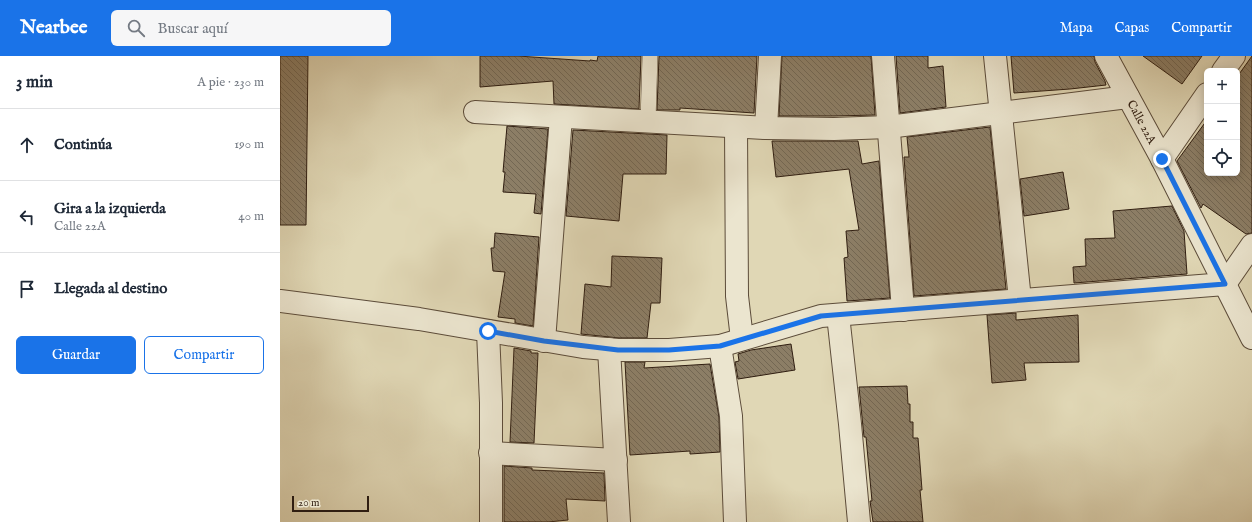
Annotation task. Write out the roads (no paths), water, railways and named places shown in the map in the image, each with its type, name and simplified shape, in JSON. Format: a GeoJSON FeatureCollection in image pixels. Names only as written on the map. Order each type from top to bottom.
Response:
{"type":"FeatureCollection","features":[{"type":"Feature","properties":{"kind":"street"},"geometry":{"type":"LineString","coordinates":[[766,128],[770,56]]}},
{"type":"Feature","properties":{"kind":"street"},"geometry":{"type":"LineString","coordinates":[[883,56],[903,310]]}},
{"type":"Feature","properties":{"kind":"street"},"geometry":{"type":"LineString","coordinates":[[995,56],[1002,112],[1020,300]]}},
{"type":"Feature","properties":{"kind":"street","name":"Calle 22A"},"geometry":{"type":"LineString","coordinates":[[1106,56],[1162,159],[1252,338]]}},
{"type":"Feature","properties":{"kind":"street"},"geometry":{"type":"LineString","coordinates":[[1225,68],[1234,56]]}},
{"type":"Feature","properties":{"kind":"street"},"geometry":{"type":"LineString","coordinates":[[475,112],[736,127],[888,127],[1128,97]]}},
{"type":"Feature","properties":{"kind":"street"},"geometry":{"type":"LineString","coordinates":[[1162,159],[1204,98]]}},
{"type":"Feature","properties":{"kind":"street"},"geometry":{"type":"LineString","coordinates":[[544,341],[561,117]]}},
{"type":"Feature","properties":{"kind":"street"},"geometry":{"type":"LineString","coordinates":[[736,127],[737,296],[742,339]]}},
{"type":"Feature","properties":{"kind":"street"},"geometry":{"type":"LineString","coordinates":[[280,301],[419,319],[544,341],[609,349],[669,350],[720,346],[821,316],[1225,284],[1252,245]]}},
{"type":"Feature","properties":{"kind":"street"},"geometry":{"type":"LineString","coordinates":[[838,315],[859,522]]}},
{"type":"Feature","properties":{"kind":"street"},"geometry":{"type":"LineString","coordinates":[[488,331],[491,403],[490,453],[492,522]]}},
{"type":"Feature","properties":{"kind":"street"},"geometry":{"type":"LineString","coordinates":[[720,346],[731,416],[735,522]]}},
{"type":"Feature","properties":{"kind":"street"},"geometry":{"type":"LineString","coordinates":[[609,349],[619,522]]}},
{"type":"Feature","properties":{"kind":"street"},"geometry":{"type":"LineString","coordinates":[[490,453],[616,460]]}},
{"type":"Feature","properties":{"kind":"lane"},"geometry":{"type":"LineString","coordinates":[[648,121],[650,56]]}}]}
